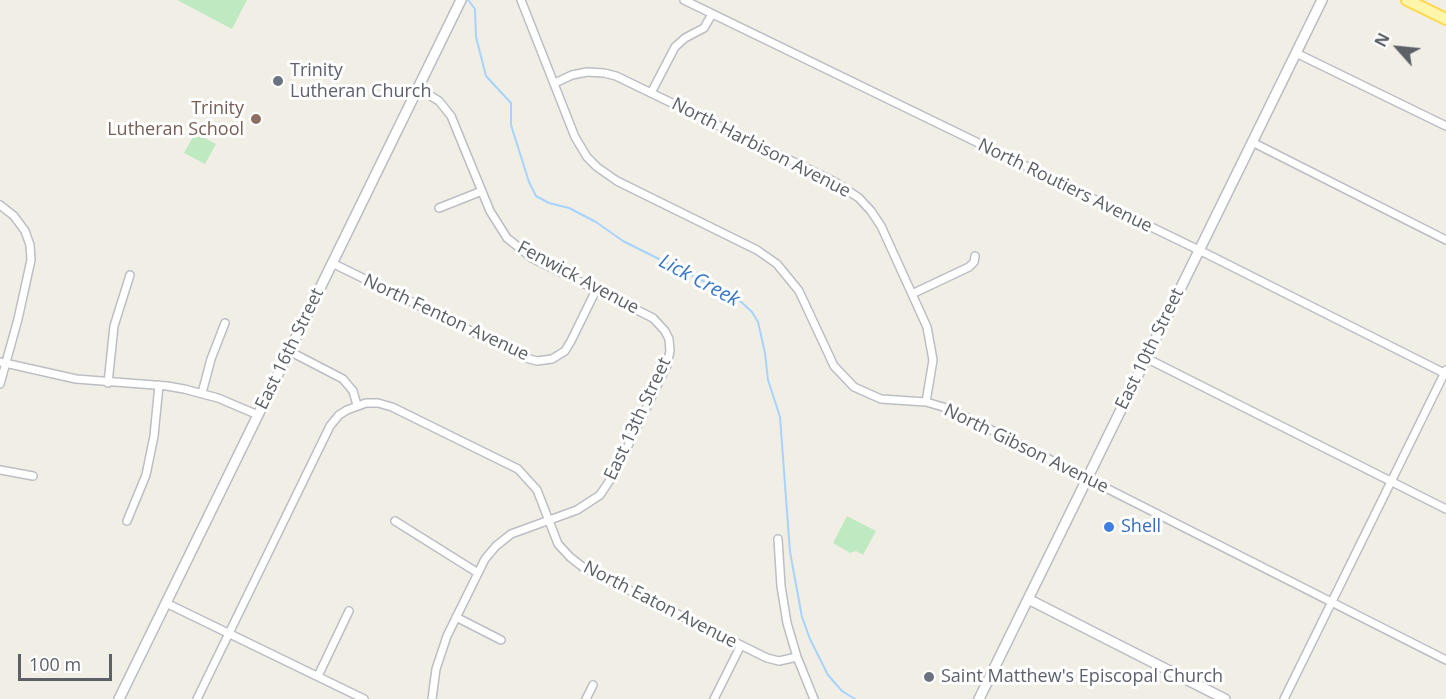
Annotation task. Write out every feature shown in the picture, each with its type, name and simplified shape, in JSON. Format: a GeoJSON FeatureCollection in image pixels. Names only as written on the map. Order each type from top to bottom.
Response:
{"type":"FeatureCollection","features":[{"type":"Feature","properties":{"kind":"main road"},"geometry":{"type":"LineString","coordinates":[[1407,0],[1446,19]]}},
{"type":"Feature","properties":{"kind":"street","name":"East 16th Street"},"geometry":{"type":"LineString","coordinates":[[119,699],[461,0]]}},
{"type":"Feature","properties":{"kind":"street","name":"North Gibson Avenue"},"geometry":{"type":"LineString","coordinates":[[521,0],[585,154],[597,167],[617,181],[757,250],[777,264],[799,291],[834,366],[854,387],[881,399],[926,402],[950,409],[1446,660]]}},
{"type":"Feature","properties":{"kind":"street","name":"North Routiers Avenue"},"geometry":{"type":"LineString","coordinates":[[684,0],[1446,373]]}},
{"type":"Feature","properties":{"kind":"street","name":"East 10th Street"},"geometry":{"type":"LineString","coordinates":[[978,699],[1322,0]]}},
{"type":"Feature","properties":{"kind":"street"},"geometry":{"type":"LineString","coordinates":[[651,93],[675,46],[704,28],[712,14]]}},
{"type":"Feature","properties":{"kind":"street"},"geometry":{"type":"LineString","coordinates":[[1296,53],[1446,126]]}},
{"type":"Feature","properties":{"kind":"street","name":"North Harbison Avenue"},"geometry":{"type":"LineString","coordinates":[[555,83],[578,74],[598,72],[616,76],[835,182],[864,202],[878,221],[927,327],[931,342],[932,372],[926,402]]}},
{"type":"Feature","properties":{"kind":"street","name":"Fenwick Avenue"},"geometry":{"type":"LineString","coordinates":[[418,88],[440,101],[451,116],[495,222],[516,247],[532,258],[655,320],[665,331],[670,344]]}},
{"type":"Feature","properties":{"kind":"street"},"geometry":{"type":"LineString","coordinates":[[1252,142],[1446,240]]}},
{"type":"Feature","properties":{"kind":"street"},"geometry":{"type":"LineString","coordinates":[[439,208],[482,191]]}},
{"type":"Feature","properties":{"kind":"street"},"geometry":{"type":"LineString","coordinates":[[0,205],[20,223],[30,245],[30,269],[3,363],[0,384]]}},
{"type":"Feature","properties":{"kind":"street"},"geometry":{"type":"LineString","coordinates":[[912,294],[969,267],[975,256]]}},
{"type":"Feature","properties":{"kind":"street","name":"North Fenton Avenue"},"geometry":{"type":"LineString","coordinates":[[332,263],[534,361],[552,359],[565,351],[596,290]]}},
{"type":"Feature","properties":{"kind":"street"},"geometry":{"type":"LineString","coordinates":[[108,383],[114,326],[130,275]]}},
{"type":"Feature","properties":{"kind":"street"},"geometry":{"type":"LineString","coordinates":[[202,393],[211,359],[225,323]]}},
{"type":"Feature","properties":{"kind":"street","name":"East 13th Street"},"geometry":{"type":"LineString","coordinates":[[432,699],[440,655],[456,617],[487,557],[505,538],[519,530],[583,508],[607,486],[667,365],[670,344]]}},
{"type":"Feature","properties":{"kind":"street"},"geometry":{"type":"LineString","coordinates":[[197,699],[330,426],[339,415],[357,405],[353,391],[341,377],[289,351]]}},
{"type":"Feature","properties":{"kind":"street"},"geometry":{"type":"LineString","coordinates":[[1146,358],[1446,509]]}},
{"type":"Feature","properties":{"kind":"street"},"geometry":{"type":"LineString","coordinates":[[3,363],[54,375],[108,383],[159,385],[202,393],[258,415]]}},
{"type":"Feature","properties":{"kind":"street"},"geometry":{"type":"LineString","coordinates":[[1284,699],[1446,373]]}},
{"type":"Feature","properties":{"kind":"street"},"geometry":{"type":"LineString","coordinates":[[127,520],[140,494],[149,464],[159,385]]}},
{"type":"Feature","properties":{"kind":"street","name":"North Eaton Avenue"},"geometry":{"type":"LineString","coordinates":[[357,405],[378,403],[392,407],[516,468],[537,490],[558,544],[577,563],[773,660],[785,661],[797,657]]}},
{"type":"Feature","properties":{"kind":"street"},"geometry":{"type":"LineString","coordinates":[[0,470],[33,476]]}},
{"type":"Feature","properties":{"kind":"street"},"geometry":{"type":"LineString","coordinates":[[395,521],[478,573]]}},
{"type":"Feature","properties":{"kind":"street"},"geometry":{"type":"LineString","coordinates":[[778,539],[781,586],[787,623],[797,657],[814,699]]}},
{"type":"Feature","properties":{"kind":"street"},"geometry":{"type":"LineString","coordinates":[[1028,599],[1224,699]]}},
{"type":"Feature","properties":{"kind":"street"},"geometry":{"type":"LineString","coordinates":[[166,603],[364,699]]}},
{"type":"Feature","properties":{"kind":"street"},"geometry":{"type":"LineString","coordinates":[[318,676],[349,611]]}},
{"type":"Feature","properties":{"kind":"street"},"geometry":{"type":"LineString","coordinates":[[456,617],[501,640]]}},
{"type":"Feature","properties":{"kind":"street"},"geometry":{"type":"LineString","coordinates":[[714,699],[741,645]]}},
{"type":"Feature","properties":{"kind":"street"},"geometry":{"type":"LineString","coordinates":[[586,699],[593,686]]}},
{"type":"Feature","properties":{"kind":"green space"},"geometry":{"type":"Polygon","coordinates":[[[177,0],[247,0],[232,29],[177,0]]]}},
{"type":"Feature","properties":{"kind":"green space"},"geometry":{"type":"Polygon","coordinates":[[[195,133],[216,144],[205,164],[184,153],[195,133]]]}},
{"type":"Feature","properties":{"kind":"green space"},"geometry":{"type":"Polygon","coordinates":[[[847,516],[876,531],[863,555],[856,551],[850,553],[833,543],[847,516]]]}},
{"type":"Feature","properties":{"kind":"waterway","name":"Lick Creek"},"geometry":{"type":"LineString","coordinates":[[468,0],[475,9],[476,37],[486,76],[511,103],[511,125],[529,182],[536,196],[549,203],[569,208],[596,222],[623,241],[737,298],[752,312],[758,322],[768,380],[780,417],[790,552],[802,617],[828,675],[842,691],[855,699]]}},
{"type":"Feature","properties":{"kind":"place","name":"Trinity Lutheran Church"},"geometry":{"type":"Point","coordinates":[278,81]}},
{"type":"Feature","properties":{"kind":"place","name":"Trinity Lutheran School"},"geometry":{"type":"Point","coordinates":[256,119]}},
{"type":"Feature","properties":{"kind":"place","name":"Shell"},"geometry":{"type":"Point","coordinates":[1109,527]}},
{"type":"Feature","properties":{"kind":"place","name":"Saint Matthew's Episcopal Church"},"geometry":{"type":"Point","coordinates":[929,677]}}]}
